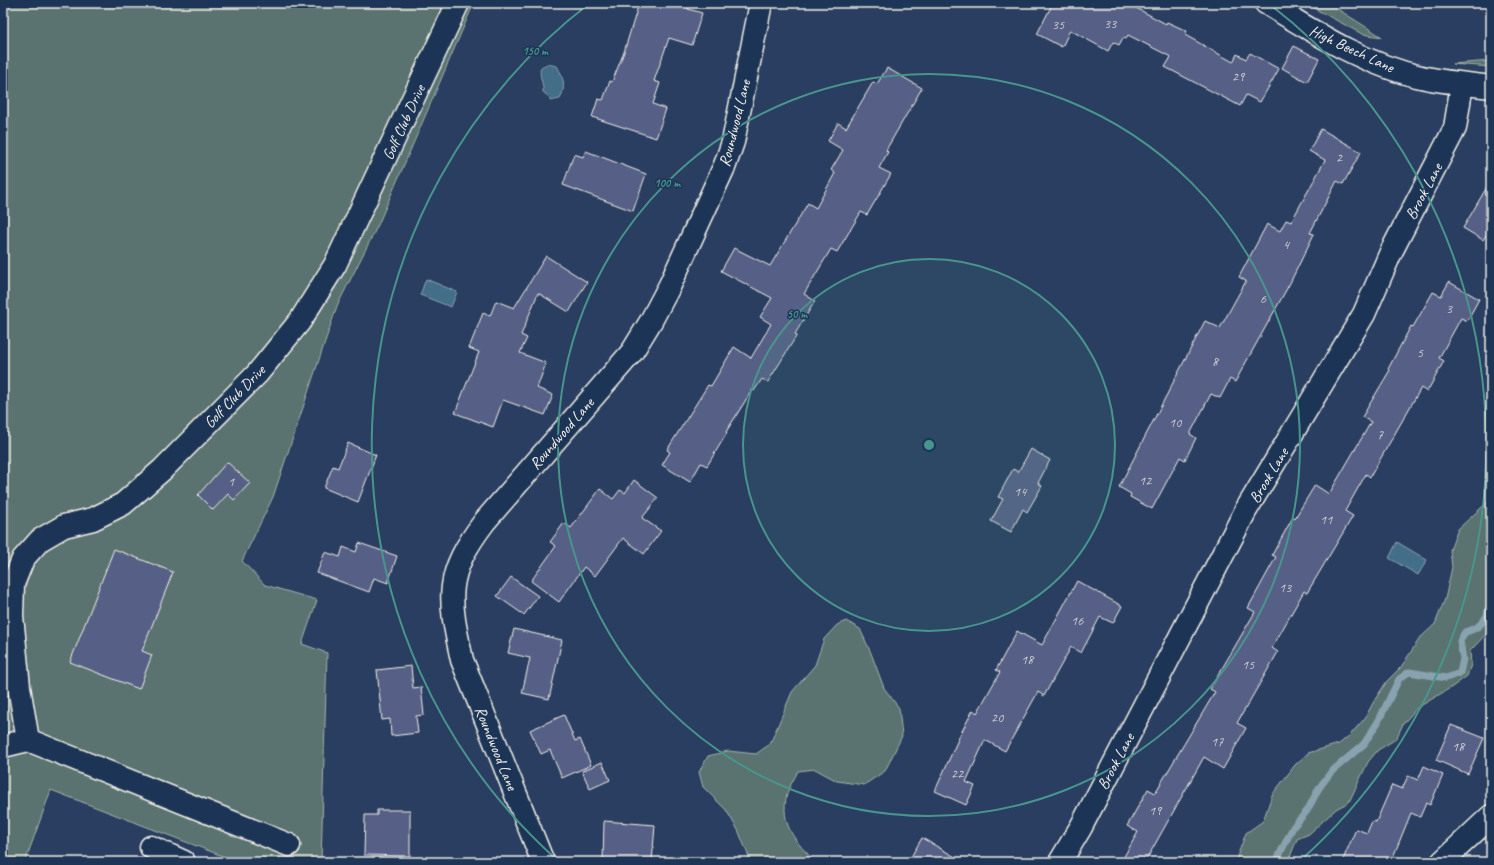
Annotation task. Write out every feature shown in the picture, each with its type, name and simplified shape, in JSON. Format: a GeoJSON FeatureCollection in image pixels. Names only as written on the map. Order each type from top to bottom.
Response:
{"type":"FeatureCollection","features":[{"type":"Feature","properties":{"kind":"street","name":"Golf Club Drive"},"geometry":{"type":"LineString","coordinates":[[28,740],[19,687],[12,616],[14,584],[24,559],[40,540],[64,526],[93,518],[123,504],[150,480],[257,374],[300,321],[336,265],[458,3]]}},
{"type":"Feature","properties":{"kind":"street","name":"Roundwood Lane"},"geometry":{"type":"LineString","coordinates":[[543,862],[462,660],[454,625],[451,589],[456,567],[468,544],[485,521],[632,352],[651,321],[670,285],[725,165],[733,142],[761,3]]}},
{"type":"Feature","properties":{"kind":"street","name":"High Beech Lane"},"geometry":{"type":"LineString","coordinates":[[1266,3],[1338,44],[1373,61],[1420,76],[1462,84],[1491,87]]}},
{"type":"Feature","properties":{"kind":"street","name":"Brook Lane"},"geometry":{"type":"LineString","coordinates":[[1060,862],[1081,827],[1246,510],[1364,314],[1391,252],[1455,128],[1462,84]]}},
{"type":"Feature","properties":{"kind":"street"},"geometry":{"type":"LineString","coordinates":[[3,746],[28,740],[289,845]]}},
{"type":"Feature","properties":{"kind":"street"},"geometry":{"type":"LineString","coordinates":[[1442,862],[1489,823]]}},
{"type":"Feature","properties":{"kind":"street"},"geometry":{"type":"LineString","coordinates":[[151,847],[184,862]]}},
{"type":"Feature","properties":{"kind":"green space"},"geometry":{"type":"Polygon","coordinates":[[[3,3],[474,3],[378,225],[337,306],[273,497],[242,561],[265,585],[317,600],[302,644],[327,653],[321,862],[238,862],[51,790],[25,862],[3,862],[3,3]]]}},
{"type":"Feature","properties":{"kind":"green space"},"geometry":{"type":"Polygon","coordinates":[[[1304,3],[1328,3],[1382,37],[1362,34],[1304,3]]]}},
{"type":"Feature","properties":{"kind":"green space"},"geometry":{"type":"Polygon","coordinates":[[[1491,61],[1491,67],[1452,64],[1491,61]]]}},
{"type":"Feature","properties":{"kind":"green space"},"geometry":{"type":"Polygon","coordinates":[[[1491,499],[1491,629],[1470,651],[1471,665],[1467,676],[1417,708],[1403,724],[1396,739],[1378,750],[1368,762],[1349,802],[1336,809],[1309,834],[1297,839],[1288,862],[1235,862],[1246,833],[1263,821],[1272,795],[1295,765],[1308,753],[1339,744],[1350,735],[1365,718],[1387,681],[1401,667],[1420,638],[1435,624],[1445,599],[1452,567],[1450,550],[1458,529],[1491,499]]]}},
{"type":"Feature","properties":{"kind":"green space"},"geometry":{"type":"Polygon","coordinates":[[[846,621],[860,629],[884,688],[899,708],[902,736],[885,771],[864,785],[837,781],[815,769],[798,771],[787,794],[785,815],[787,824],[796,840],[816,862],[751,862],[738,830],[726,810],[703,787],[699,772],[708,756],[728,751],[756,754],[770,744],[792,692],[815,665],[824,639],[837,625],[846,621]]]}},
{"type":"Feature","properties":{"kind":"water"},"geometry":{"type":"Polygon","coordinates":[[[547,64],[557,66],[561,75],[564,86],[560,99],[550,101],[550,98],[543,92],[540,70],[541,67],[547,64]]]}},
{"type":"Feature","properties":{"kind":"water"},"geometry":{"type":"Polygon","coordinates":[[[426,279],[457,292],[451,307],[420,295],[426,279]]]}},
{"type":"Feature","properties":{"kind":"water"},"geometry":{"type":"Polygon","coordinates":[[[1397,542],[1427,560],[1418,575],[1389,558],[1397,542]]]}},
{"type":"Feature","properties":{"kind":"building"},"geometry":{"type":"Polygon","coordinates":[[[639,3],[690,3],[688,9],[702,13],[692,45],[669,38],[654,81],[660,83],[653,104],[666,109],[656,138],[592,117],[598,99],[603,100],[610,81],[612,82],[624,52],[639,3]]]}},
{"type":"Feature","properties":{"kind":"building"},"geometry":{"type":"Polygon","coordinates":[[[1053,3],[1127,3],[1166,24],[1167,22],[1187,31],[1185,35],[1233,62],[1237,54],[1246,59],[1250,53],[1279,69],[1260,102],[1246,95],[1240,106],[1165,67],[1171,57],[1128,35],[1126,39],[1123,38],[1119,45],[1113,42],[1108,51],[1070,30],[1062,47],[1037,34],[1053,3]]]}},
{"type":"Feature","properties":{"kind":"building"},"geometry":{"type":"Polygon","coordinates":[[[1294,46],[1319,59],[1307,82],[1282,68],[1294,46]]]}},
{"type":"Feature","properties":{"kind":"building"},"geometry":{"type":"Polygon","coordinates":[[[887,68],[922,88],[886,150],[888,152],[879,168],[891,174],[867,215],[861,212],[837,252],[831,249],[804,294],[815,301],[795,334],[797,335],[768,382],[762,379],[754,391],[752,390],[707,466],[701,463],[690,482],[662,465],[670,452],[667,450],[708,385],[711,386],[734,347],[751,358],[771,324],[760,317],[772,298],[721,271],[734,248],[770,266],[808,203],[816,208],[835,173],[831,170],[843,150],[828,141],[838,123],[846,128],[873,82],[877,84],[887,68]]]}},
{"type":"Feature","properties":{"kind":"building"},"geometry":{"type":"Polygon","coordinates":[[[1321,129],[1361,152],[1343,184],[1337,181],[1310,233],[1314,234],[1290,283],[1235,382],[1230,379],[1220,398],[1211,394],[1190,434],[1196,438],[1185,460],[1180,457],[1152,509],[1130,497],[1131,494],[1119,487],[1205,321],[1220,328],[1246,281],[1239,277],[1267,224],[1280,231],[1286,220],[1291,222],[1325,160],[1309,151],[1321,129]]]}},
{"type":"Feature","properties":{"kind":"building"},"geometry":{"type":"Polygon","coordinates":[[[586,151],[646,174],[633,211],[563,185],[574,154],[583,157],[586,151]]]}},
{"type":"Feature","properties":{"kind":"building"},"geometry":{"type":"Polygon","coordinates":[[[1491,180],[1491,227],[1483,240],[1463,228],[1491,180]]]}},
{"type":"Feature","properties":{"kind":"building"},"geometry":{"type":"Polygon","coordinates":[[[546,256],[587,282],[569,312],[538,293],[521,335],[527,338],[520,353],[546,363],[537,388],[553,395],[545,415],[503,400],[493,427],[455,413],[479,352],[469,348],[483,313],[490,316],[496,301],[514,308],[546,256]]]}},
{"type":"Feature","properties":{"kind":"building"},"geometry":{"type":"Polygon","coordinates":[[[1449,282],[1479,299],[1467,321],[1461,318],[1439,358],[1444,361],[1427,392],[1421,388],[1370,477],[1366,474],[1345,511],[1353,516],[1307,593],[1304,591],[1272,648],[1278,652],[1237,723],[1246,728],[1223,769],[1204,757],[1145,862],[1121,862],[1138,832],[1127,826],[1148,789],[1155,793],[1215,692],[1210,689],[1255,612],[1248,608],[1276,557],[1272,555],[1293,517],[1295,518],[1315,485],[1329,494],[1371,422],[1362,417],[1390,370],[1388,369],[1411,326],[1413,327],[1433,292],[1441,296],[1449,282]]]}},
{"type":"Feature","properties":{"kind":"building"},"geometry":{"type":"Polygon","coordinates":[[[348,443],[376,455],[358,502],[324,488],[333,466],[338,468],[348,443]]]}},
{"type":"Feature","properties":{"kind":"building"},"geometry":{"type":"Polygon","coordinates":[[[1031,449],[1050,460],[1038,483],[1042,486],[1027,512],[1023,509],[1011,532],[991,521],[1003,499],[998,497],[1013,469],[1018,472],[1031,449]]]}},
{"type":"Feature","properties":{"kind":"building"},"geometry":{"type":"Polygon","coordinates":[[[227,462],[250,483],[234,500],[228,494],[213,510],[198,495],[227,462]]]}},
{"type":"Feature","properties":{"kind":"building"},"geometry":{"type":"Polygon","coordinates":[[[634,480],[658,498],[642,518],[661,531],[644,554],[623,538],[595,576],[584,567],[559,602],[531,581],[556,546],[550,542],[564,523],[571,528],[600,489],[613,499],[620,490],[625,493],[634,480]]]}},
{"type":"Feature","properties":{"kind":"building"},"geometry":{"type":"Polygon","coordinates":[[[359,543],[397,556],[388,583],[374,578],[369,592],[317,573],[325,552],[340,557],[343,547],[356,552],[359,543]]]}},
{"type":"Feature","properties":{"kind":"building"},"geometry":{"type":"Polygon","coordinates":[[[114,549],[173,572],[142,651],[152,655],[139,689],[70,662],[114,549]]]}},
{"type":"Feature","properties":{"kind":"building"},"geometry":{"type":"Polygon","coordinates":[[[511,577],[538,596],[524,615],[497,596],[511,577]]]}},
{"type":"Feature","properties":{"kind":"building"},"geometry":{"type":"Polygon","coordinates":[[[1077,581],[1122,606],[1113,623],[1100,617],[1081,653],[1071,647],[1044,696],[1038,692],[1005,751],[985,740],[966,782],[975,786],[966,805],[935,791],[973,710],[977,713],[1000,672],[996,670],[1017,631],[1042,645],[1077,581]]]}},
{"type":"Feature","properties":{"kind":"building"},"geometry":{"type":"Polygon","coordinates":[[[514,629],[562,640],[549,699],[522,693],[530,658],[508,653],[514,629]]]}},
{"type":"Feature","properties":{"kind":"building"},"geometry":{"type":"Polygon","coordinates":[[[411,666],[413,688],[421,687],[424,715],[416,716],[418,733],[391,736],[390,719],[382,720],[377,670],[411,666]]]}},
{"type":"Feature","properties":{"kind":"building"},"geometry":{"type":"Polygon","coordinates":[[[564,715],[575,741],[580,739],[591,765],[562,778],[550,750],[541,754],[530,730],[564,715]]]}},
{"type":"Feature","properties":{"kind":"building"},"geometry":{"type":"Polygon","coordinates":[[[1451,725],[1484,738],[1468,774],[1436,760],[1451,725]]]}},
{"type":"Feature","properties":{"kind":"building"},"geometry":{"type":"Polygon","coordinates":[[[602,762],[610,780],[590,789],[582,771],[602,762]]]}},
{"type":"Feature","properties":{"kind":"building"},"geometry":{"type":"Polygon","coordinates":[[[1424,766],[1443,775],[1430,805],[1426,803],[1420,817],[1411,813],[1391,862],[1342,862],[1356,829],[1367,833],[1372,821],[1376,822],[1392,785],[1402,789],[1408,776],[1418,780],[1424,766]]]}},
{"type":"Feature","properties":{"kind":"building"},"geometry":{"type":"Polygon","coordinates":[[[377,810],[410,810],[410,856],[364,855],[365,815],[377,815],[377,810]]]}},
{"type":"Feature","properties":{"kind":"building"},"geometry":{"type":"Polygon","coordinates":[[[604,821],[655,825],[652,862],[603,862],[604,821]]]}},
{"type":"Feature","properties":{"kind":"building"},"geometry":{"type":"Polygon","coordinates":[[[922,838],[964,862],[908,862],[922,838]]]}},
{"type":"Feature","properties":{"kind":"waterway"},"geometry":{"type":"LineString","coordinates":[[1276,862],[1293,827],[1307,811],[1319,788],[1331,772],[1364,744],[1378,722],[1399,679],[1409,672],[1446,678],[1460,673],[1463,659],[1460,641],[1465,632],[1479,626],[1487,616],[1491,588]]}}]}
